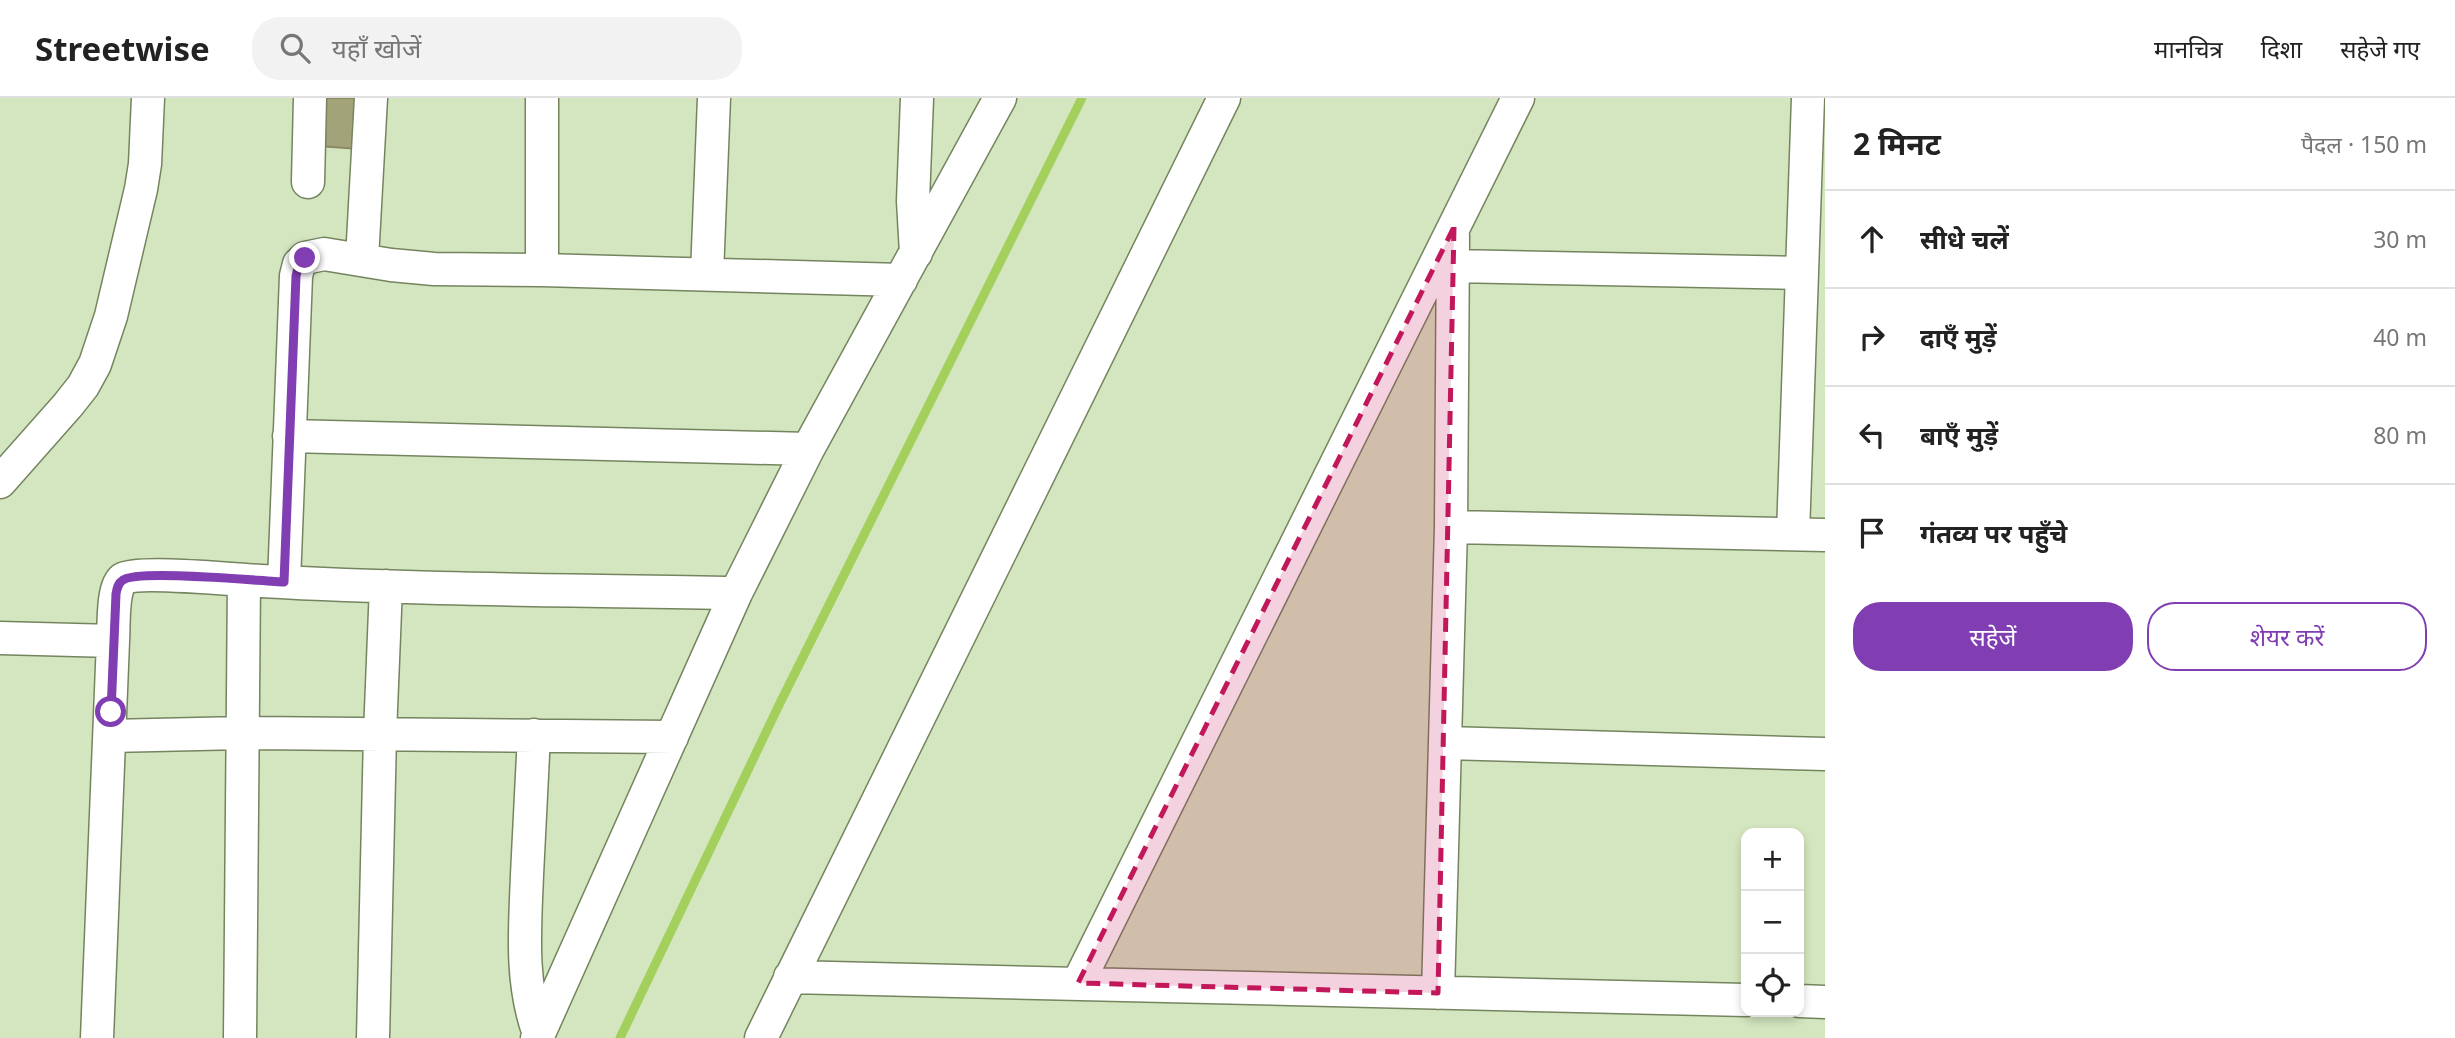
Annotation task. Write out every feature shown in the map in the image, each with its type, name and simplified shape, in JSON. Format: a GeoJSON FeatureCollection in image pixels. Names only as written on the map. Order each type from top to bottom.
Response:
{"type":"FeatureCollection","features":[{"type":"Feature","properties":{"kind":"street"},"geometry":{"type":"LineString","coordinates":[[0,482],[68,405],[83,386],[94,364],[111,316],[141,189],[148,98]]}},
{"type":"Feature","properties":{"kind":"street"},"geometry":{"type":"LineString","coordinates":[[308,182],[310,98]]}},
{"type":"Feature","properties":{"kind":"street"},"geometry":{"type":"LineString","coordinates":[[362,259],[371,98]]}},
{"type":"Feature","properties":{"kind":"street"},"geometry":{"type":"LineString","coordinates":[[542,98],[542,270]]}},
{"type":"Feature","properties":{"kind":"street"},"geometry":{"type":"LineString","coordinates":[[707,274],[714,98]]}},
{"type":"Feature","properties":{"kind":"street"},"geometry":{"type":"LineString","coordinates":[[916,98],[913,201],[916,253]]}},
{"type":"Feature","properties":{"kind":"street"},"geometry":{"type":"LineString","coordinates":[[538,1036],[736,593],[808,449],[1000,98]]}},
{"type":"Feature","properties":{"kind":"street"},"geometry":{"type":"LineString","coordinates":[[761,1038],[1224,98]]}},
{"type":"Feature","properties":{"kind":"street"},"geometry":{"type":"LineString","coordinates":[[1078,983],[1518,98]]}},
{"type":"Feature","properties":{"kind":"street"},"geometry":{"type":"LineString","coordinates":[[1793,534],[1808,98]]}},
{"type":"Feature","properties":{"kind":"street"},"geometry":{"type":"LineString","coordinates":[[1438,993],[1451,527],[1454,227]]}},
{"type":"Feature","properties":{"kind":"street"},"geometry":{"type":"LineString","coordinates":[[284,582],[296,276],[299,264],[305,258],[324,254],[412,268],[901,281]]}},
{"type":"Feature","properties":{"kind":"street"},"geometry":{"type":"LineString","coordinates":[[1453,266],[1802,273]]}},
{"type":"Feature","properties":{"kind":"street"},"geometry":{"type":"LineString","coordinates":[[289,436],[808,449]]}},
{"type":"Feature","properties":{"kind":"street"},"geometry":{"type":"LineString","coordinates":[[1451,527],[1825,535]]}},
{"type":"Feature","properties":{"kind":"street"},"geometry":{"type":"LineString","coordinates":[[97,1038],[113,641],[117,586],[122,580],[138,576],[386,586],[736,593]]}},
{"type":"Feature","properties":{"kind":"street"},"geometry":{"type":"LineString","coordinates":[[240,1038],[244,580]]}},
{"type":"Feature","properties":{"kind":"street"},"geometry":{"type":"LineString","coordinates":[[373,1038],[386,586]]}},
{"type":"Feature","properties":{"kind":"street"},"geometry":{"type":"LineString","coordinates":[[0,638],[113,641]]}},
{"type":"Feature","properties":{"kind":"street"},"geometry":{"type":"LineString","coordinates":[[110,736],[242,733],[672,737]]}},
{"type":"Feature","properties":{"kind":"street"},"geometry":{"type":"LineString","coordinates":[[534,735],[525,926],[526,979],[538,1036]]}},
{"type":"Feature","properties":{"kind":"street"},"geometry":{"type":"LineString","coordinates":[[1446,743],[1825,754]]}},
{"type":"Feature","properties":{"kind":"street"},"geometry":{"type":"LineString","coordinates":[[790,977],[1741,1000]]}},
{"type":"Feature","properties":{"kind":"street"},"geometry":{"type":"LineString","coordinates":[[1804,1001],[1825,1002]]}},
{"type":"Feature","properties":{"kind":"highlighted area"},"geometry":{"type":"Polygon","coordinates":[[[1454,227],[1438,993],[1078,983],[1454,227]]]}},
{"type":"Feature","properties":{"kind":"building"},"geometry":{"type":"Polygon","coordinates":[[[320,98],[361,98],[359,149],[318,146],[320,98]]]}},
{"type":"Feature","properties":{"kind":"waterway"},"geometry":{"type":"LineString","coordinates":[[620,1038],[779,705],[1082,98]]}},
{"type":"Feature","properties":{"kind":"route"},"geometry":{"type":"LineString","coordinates":[[111,712],[116,594],[117,586],[122,580],[138,576],[182,576],[284,582],[296,276],[299,264],[305,258]]}}]}
